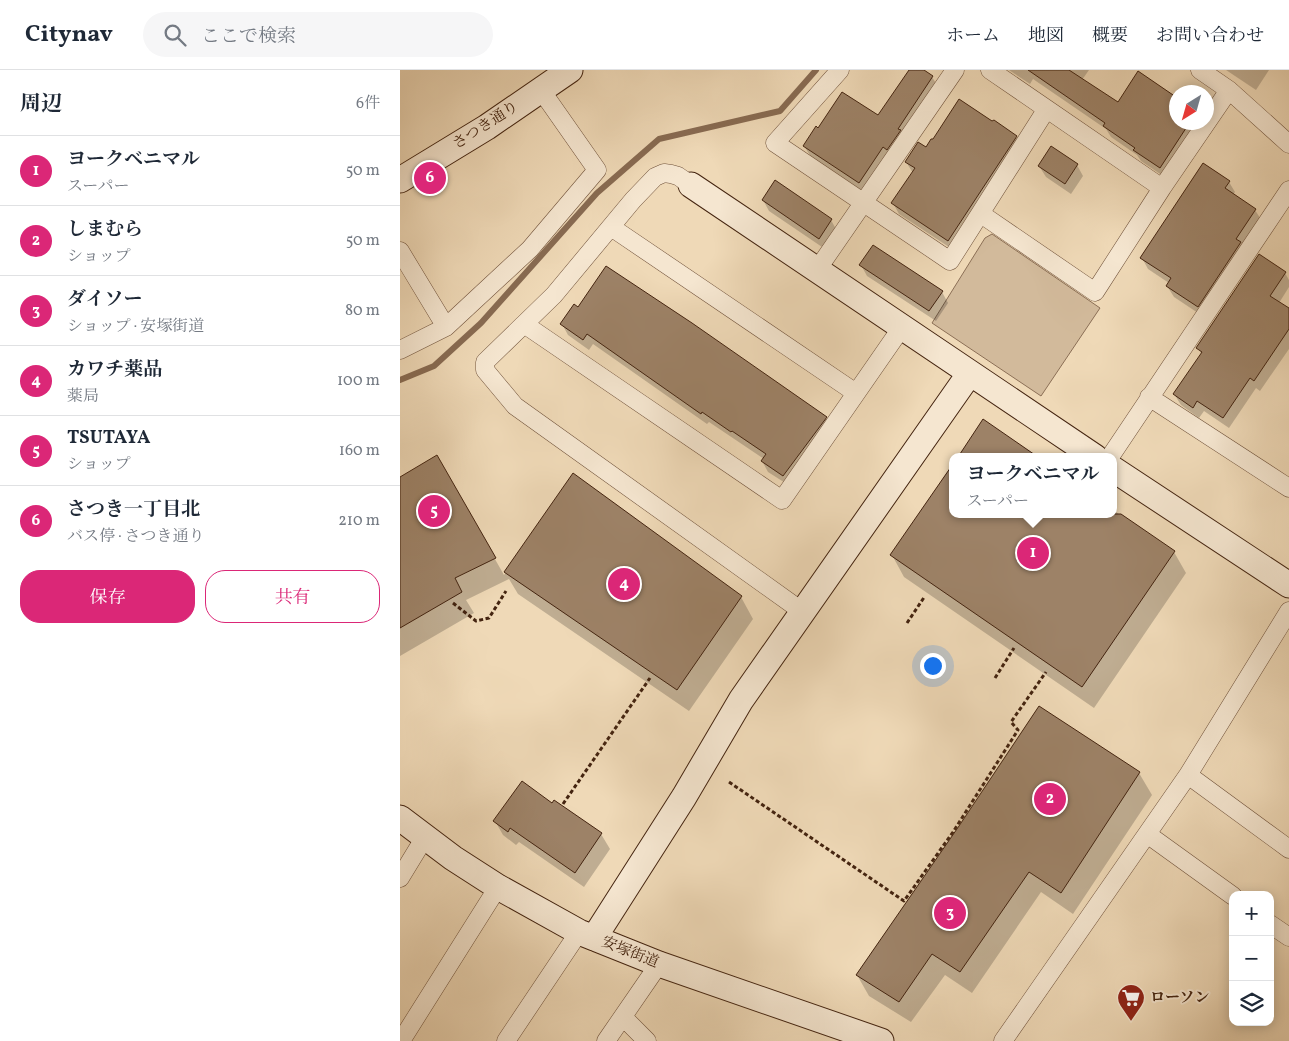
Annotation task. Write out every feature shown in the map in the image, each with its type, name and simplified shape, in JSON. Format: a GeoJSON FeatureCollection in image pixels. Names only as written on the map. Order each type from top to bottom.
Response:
{"type":"FeatureCollection","features":[{"type":"Feature","properties":{"kind":"street","name":"さつき通り"},"geometry":{"type":"LineString","coordinates":[[400,180],[487,127],[570,70]]}},
{"type":"Feature","properties":{"kind":"street"},"geometry":{"type":"LineString","coordinates":[[840,70],[775,142],[950,261],[1046,110]]}},
{"type":"Feature","properties":{"kind":"street"},"geometry":{"type":"LineString","coordinates":[[817,270],[956,70]]}},
{"type":"Feature","properties":{"kind":"street"},"geometry":{"type":"LineString","coordinates":[[990,70],[1162,188]]}},
{"type":"Feature","properties":{"kind":"street"},"geometry":{"type":"LineString","coordinates":[[1200,70],[1229,90],[1289,144]]}},
{"type":"Feature","properties":{"kind":"street"},"geometry":{"type":"LineString","coordinates":[[400,350],[446,327],[530,249],[597,170],[541,90]]}},
{"type":"Feature","properties":{"kind":"street"},"geometry":{"type":"LineString","coordinates":[[981,214],[1095,292],[1162,188],[1229,90]]}},
{"type":"Feature","properties":{"kind":"street"},"geometry":{"type":"LineString","coordinates":[[804,612],[515,406],[485,370],[485,362],[554,295],[654,177],[664,174],[678,176],[1089,453]]}},
{"type":"Feature","properties":{"kind":"street"},"geometry":{"type":"LineString","coordinates":[[1113,453],[1289,190]]}},
{"type":"Feature","properties":{"kind":"street"},"geometry":{"type":"LineString","coordinates":[[611,227],[856,393]]}},
{"type":"Feature","properties":{"kind":"street"},"geometry":{"type":"LineString","coordinates":[[400,251],[446,327]]}},
{"type":"Feature","properties":{"kind":"street"},"geometry":{"type":"LineString","coordinates":[[524,324],[782,500],[902,327]]}},
{"type":"Feature","properties":{"kind":"street"},"geometry":{"type":"LineString","coordinates":[[506,1041],[586,935],[684,797],[741,700],[970,373]]}},
{"type":"Feature","properties":{"kind":"street"},"geometry":{"type":"LineString","coordinates":[[1149,397],[1289,488]]}},
{"type":"Feature","properties":{"kind":"street"},"geometry":{"type":"LineString","coordinates":[[1117,472],[1289,586]]}},
{"type":"Feature","properties":{"kind":"street"},"geometry":{"type":"LineString","coordinates":[[1003,1041],[1188,775],[1289,611]]}},
{"type":"Feature","properties":{"kind":"street"},"geometry":{"type":"LineString","coordinates":[[1188,775],[1289,849]]}},
{"type":"Feature","properties":{"kind":"street","name":"安塚街道"},"geometry":{"type":"LineString","coordinates":[[400,818],[453,858],[498,887],[586,935],[658,964],[881,1041]]}},
{"type":"Feature","properties":{"kind":"street"},"geometry":{"type":"LineString","coordinates":[[1147,834],[1229,893]]}},
{"type":"Feature","properties":{"kind":"street"},"geometry":{"type":"LineString","coordinates":[[400,878],[425,837]]}},
{"type":"Feature","properties":{"kind":"street"},"geometry":{"type":"LineString","coordinates":[[401,1041],[498,887]]}},
{"type":"Feature","properties":{"kind":"street"},"geometry":{"type":"LineString","coordinates":[[1274,927],[1289,937]]}},
{"type":"Feature","properties":{"kind":"street"},"geometry":{"type":"LineString","coordinates":[[606,1041],[658,964]]}},
{"type":"Feature","properties":{"kind":"street"},"geometry":{"type":"LineString","coordinates":[[623,1016],[647,1041]]}},
{"type":"Feature","properties":{"kind":"path"},"geometry":{"type":"LineString","coordinates":[[453,603],[476,621],[489,618],[506,592]]}},
{"type":"Feature","properties":{"kind":"path"},"geometry":{"type":"LineString","coordinates":[[907,623],[924,596]]}},
{"type":"Feature","properties":{"kind":"path"},"geometry":{"type":"LineString","coordinates":[[995,678],[1014,648]]}},
{"type":"Feature","properties":{"kind":"path"},"geometry":{"type":"LineString","coordinates":[[729,782],[904,901],[953,832],[1018,730],[1011,722],[1046,672]]}},
{"type":"Feature","properties":{"kind":"path"},"geometry":{"type":"LineString","coordinates":[[563,804],[650,678]]}},
{"type":"Feature","properties":{"kind":"shaded area"},"geometry":{"type":"Polygon","coordinates":[[[992,234],[1100,308],[1041,396],[932,323],[985,238],[992,234]]]}},
{"type":"Feature","properties":{"kind":"building"},"geometry":{"type":"Polygon","coordinates":[[[909,70],[924,70],[933,76],[898,129],[901,130],[887,150],[883,147],[859,183],[803,146],[816,126],[818,128],[842,92],[878,115],[909,70]]]}},
{"type":"Feature","properties":{"kind":"building"},"geometry":{"type":"Polygon","coordinates":[[[1028,70],[1069,70],[1118,102],[1138,71],[1169,92],[1169,130],[1185,130],[1160,168],[1133,150],[1135,148],[1103,126],[1105,123],[1028,70]]]}},
{"type":"Feature","properties":{"kind":"building"},"geometry":{"type":"Polygon","coordinates":[[[959,99],[1017,136],[948,241],[891,203],[915,168],[905,162],[918,142],[926,147],[959,99]]]}},
{"type":"Feature","properties":{"kind":"building"},"geometry":{"type":"Polygon","coordinates":[[[1051,146],[1078,164],[1065,184],[1038,166],[1051,146]]]}},
{"type":"Feature","properties":{"kind":"building"},"geometry":{"type":"Polygon","coordinates":[[[1203,163],[1230,181],[1225,188],[1256,209],[1236,239],[1241,242],[1198,307],[1166,286],[1171,278],[1140,258],[1203,163]]]}},
{"type":"Feature","properties":{"kind":"building"},"geometry":{"type":"Polygon","coordinates":[[[775,180],[832,219],[819,239],[762,200],[775,180]]]}},
{"type":"Feature","properties":{"kind":"building"},"geometry":{"type":"Polygon","coordinates":[[[873,245],[943,291],[929,311],[859,265],[873,245]]]}},
{"type":"Feature","properties":{"kind":"building"},"geometry":{"type":"Polygon","coordinates":[[[1259,254],[1286,272],[1270,296],[1289,308],[1289,329],[1254,381],[1250,378],[1223,418],[1197,401],[1193,408],[1173,394],[1202,352],[1196,348],[1259,254]]]}},
{"type":"Feature","properties":{"kind":"building"},"geometry":{"type":"Polygon","coordinates":[[[606,266],[827,417],[783,476],[761,461],[766,454],[702,412],[701,414],[587,334],[583,340],[560,324],[574,304],[578,307],[606,266]]]}},
{"type":"Feature","properties":{"kind":"building"},"geometry":{"type":"Polygon","coordinates":[[[983,419],[1032,453],[961,453],[983,419]]]}},
{"type":"Feature","properties":{"kind":"building"},"geometry":{"type":"Polygon","coordinates":[[[437,455],[496,558],[455,578],[462,592],[400,628],[400,477],[437,455]]]}},
{"type":"Feature","properties":{"kind":"building"},"geometry":{"type":"Polygon","coordinates":[[[949,470],[949,518],[1117,518],[1117,514],[1121,514],[1175,551],[1082,687],[890,555],[949,470]]]}},
{"type":"Feature","properties":{"kind":"building"},"geometry":{"type":"Polygon","coordinates":[[[573,473],[742,596],[677,690],[504,572],[573,473]]]}},
{"type":"Feature","properties":{"kind":"building"},"geometry":{"type":"Polygon","coordinates":[[[1039,706],[1140,772],[1061,893],[1029,872],[960,972],[932,954],[899,1002],[856,975],[1039,706]]]}},
{"type":"Feature","properties":{"kind":"building"},"geometry":{"type":"Polygon","coordinates":[[[522,781],[552,803],[554,800],[602,833],[575,873],[510,828],[508,832],[493,821],[522,781]]]}},
{"type":"Feature","properties":{"kind":"waterway"},"geometry":{"type":"LineString","coordinates":[[400,380],[434,366],[481,323],[597,193],[659,139],[780,111],[816,70]]}},
{"type":"Feature","properties":{"kind":"place","name":"さつき一丁目北"},"geometry":{"type":"Point","coordinates":[430,178]}},
{"type":"Feature","properties":{"kind":"place","name":"TSUTAYA"},"geometry":{"type":"Point","coordinates":[434,511]}},
{"type":"Feature","properties":{"kind":"place","name":"ヨークベニマル"},"geometry":{"type":"Point","coordinates":[1033,553]}},
{"type":"Feature","properties":{"kind":"place","name":"カワチ薬品"},"geometry":{"type":"Point","coordinates":[624,584]}},
{"type":"Feature","properties":{"kind":"place","name":"しまむら"},"geometry":{"type":"Point","coordinates":[1050,799]}},
{"type":"Feature","properties":{"kind":"place","name":"ダイソー"},"geometry":{"type":"Point","coordinates":[950,913]}},
{"type":"Feature","properties":{"kind":"place","name":"ローソン"},"geometry":{"type":"Point","coordinates":[1131,1022]}}]}
